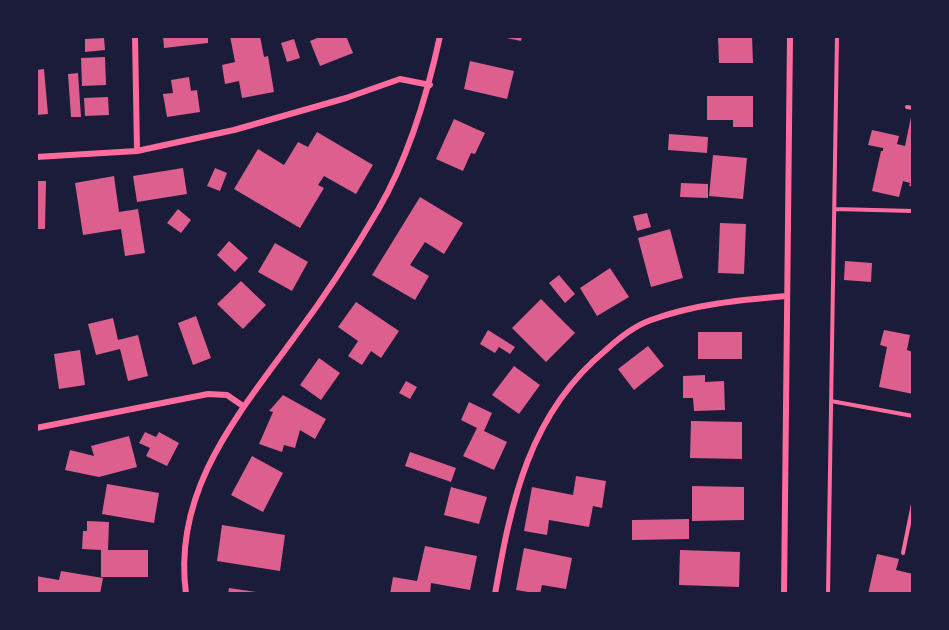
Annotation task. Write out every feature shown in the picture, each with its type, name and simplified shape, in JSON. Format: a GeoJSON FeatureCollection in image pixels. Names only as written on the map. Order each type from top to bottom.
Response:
{"type":"FeatureCollection","features":[{"type":"Feature","properties":{"kind":"street"},"geometry":{"type":"LineString","coordinates":[[135,36],[137,151]]}},
{"type":"Feature","properties":{"kind":"street"},"geometry":{"type":"LineString","coordinates":[[186,594],[183,572],[184,539],[192,505],[203,474],[243,406],[297,335],[339,274],[379,208],[402,164],[429,85],[440,36]]}},
{"type":"Feature","properties":{"kind":"street"},"geometry":{"type":"LineString","coordinates":[[784,594],[790,36]]}},
{"type":"Feature","properties":{"kind":"street"},"geometry":{"type":"LineString","coordinates":[[36,157],[137,151],[234,130],[346,98],[400,79],[429,85]]}},
{"type":"Feature","properties":{"kind":"street"},"geometry":{"type":"LineString","coordinates":[[495,594],[518,483],[533,444],[555,405],[573,381],[622,336],[649,321],[683,310],[724,301],[786,296]]}},
{"type":"Feature","properties":{"kind":"street"},"geometry":{"type":"LineString","coordinates":[[36,428],[208,394],[227,395],[243,406]]}},
{"type":"Feature","properties":{"kind":"path"},"geometry":{"type":"LineString","coordinates":[[828,594],[837,36]]}},
{"type":"Feature","properties":{"kind":"path"},"geometry":{"type":"LineString","coordinates":[[907,107],[913,108]]}},
{"type":"Feature","properties":{"kind":"path"},"geometry":{"type":"LineString","coordinates":[[835,209],[913,211]]}},
{"type":"Feature","properties":{"kind":"path"},"geometry":{"type":"LineString","coordinates":[[831,401],[913,416]]}},
{"type":"Feature","properties":{"kind":"path"},"geometry":{"type":"LineString","coordinates":[[903,553],[913,504]]}},
{"type":"Feature","properties":{"kind":"building"},"geometry":{"type":"Polygon","coordinates":[[[163,36],[208,36],[208,43],[164,48],[163,36]]]}},
{"type":"Feature","properties":{"kind":"building"},"geometry":{"type":"Polygon","coordinates":[[[230,36],[260,36],[264,57],[268,56],[274,92],[242,98],[239,81],[225,84],[222,65],[235,62],[230,36]]]}},
{"type":"Feature","properties":{"kind":"building"},"geometry":{"type":"Polygon","coordinates":[[[322,36],[346,36],[353,53],[320,66],[310,41],[322,36]]]}},
{"type":"Feature","properties":{"kind":"building"},"geometry":{"type":"Polygon","coordinates":[[[497,36],[522,36],[521,41],[497,36]]]}},
{"type":"Feature","properties":{"kind":"building"},"geometry":{"type":"Polygon","coordinates":[[[718,36],[752,36],[753,63],[719,63],[718,36]]]}},
{"type":"Feature","properties":{"kind":"building"},"geometry":{"type":"Polygon","coordinates":[[[104,38],[105,50],[85,52],[85,39],[104,38]]]}},
{"type":"Feature","properties":{"kind":"building"},"geometry":{"type":"Polygon","coordinates":[[[294,39],[300,58],[287,62],[281,43],[294,39]]]}},
{"type":"Feature","properties":{"kind":"building"},"geometry":{"type":"Polygon","coordinates":[[[105,57],[106,85],[82,86],[81,58],[105,57]]]}},
{"type":"Feature","properties":{"kind":"building"},"geometry":{"type":"Polygon","coordinates":[[[470,61],[514,71],[507,99],[464,89],[470,61]]]}},
{"type":"Feature","properties":{"kind":"building"},"geometry":{"type":"Polygon","coordinates":[[[44,69],[48,114],[36,115],[36,70],[44,69]]]}},
{"type":"Feature","properties":{"kind":"building"},"geometry":{"type":"Polygon","coordinates":[[[78,73],[81,117],[71,117],[68,74],[78,73]]]}},
{"type":"Feature","properties":{"kind":"building"},"geometry":{"type":"Polygon","coordinates":[[[189,77],[191,91],[197,90],[200,112],[167,117],[163,94],[173,93],[171,80],[189,77]]]}},
{"type":"Feature","properties":{"kind":"building"},"geometry":{"type":"Polygon","coordinates":[[[707,96],[753,96],[753,127],[733,127],[733,120],[707,120],[707,96]]]}},
{"type":"Feature","properties":{"kind":"building"},"geometry":{"type":"Polygon","coordinates":[[[108,97],[109,115],[85,116],[84,98],[108,97]]]}},
{"type":"Feature","properties":{"kind":"building"},"geometry":{"type":"Polygon","coordinates":[[[912,112],[913,187],[909,186],[910,183],[903,181],[899,197],[872,191],[883,148],[868,145],[872,130],[899,136],[897,144],[905,146],[912,112]]]}},
{"type":"Feature","properties":{"kind":"building"},"geometry":{"type":"Polygon","coordinates":[[[454,119],[485,133],[475,154],[471,153],[463,171],[436,159],[454,119]]]}},
{"type":"Feature","properties":{"kind":"building"},"geometry":{"type":"Polygon","coordinates":[[[317,132],[373,165],[356,194],[324,176],[318,185],[324,188],[300,228],[234,189],[258,149],[284,165],[298,142],[308,147],[317,132]]]}},
{"type":"Feature","properties":{"kind":"building"},"geometry":{"type":"Polygon","coordinates":[[[669,134],[708,137],[707,153],[668,150],[669,134]]]}},
{"type":"Feature","properties":{"kind":"building"},"geometry":{"type":"Polygon","coordinates":[[[713,155],[747,158],[743,199],[709,196],[713,155]]]}},
{"type":"Feature","properties":{"kind":"building"},"geometry":{"type":"Polygon","coordinates":[[[183,168],[187,194],[137,202],[133,176],[183,168]]]}},
{"type":"Feature","properties":{"kind":"building"},"geometry":{"type":"Polygon","coordinates":[[[215,168],[227,173],[220,191],[207,186],[215,168]]]}},
{"type":"Feature","properties":{"kind":"building"},"geometry":{"type":"Polygon","coordinates":[[[114,176],[119,212],[138,209],[145,253],[125,256],[121,229],[83,235],[75,183],[114,176]]]}},
{"type":"Feature","properties":{"kind":"building"},"geometry":{"type":"Polygon","coordinates":[[[36,181],[46,181],[45,229],[36,229],[36,181]]]}},
{"type":"Feature","properties":{"kind":"building"},"geometry":{"type":"Polygon","coordinates":[[[681,183],[708,184],[708,198],[680,197],[681,183]]]}},
{"type":"Feature","properties":{"kind":"building"},"geometry":{"type":"Polygon","coordinates":[[[420,197],[463,223],[444,254],[425,242],[410,265],[429,276],[415,300],[372,275],[420,197]]]}},
{"type":"Feature","properties":{"kind":"building"},"geometry":{"type":"Polygon","coordinates":[[[178,209],[191,220],[181,233],[167,223],[178,209]]]}},
{"type":"Feature","properties":{"kind":"building"},"geometry":{"type":"Polygon","coordinates":[[[647,213],[651,227],[637,231],[633,216],[647,213]]]}},
{"type":"Feature","properties":{"kind":"building"},"geometry":{"type":"Polygon","coordinates":[[[720,223],[746,224],[744,274],[718,273],[720,223]]]}},
{"type":"Feature","properties":{"kind":"building"},"geometry":{"type":"Polygon","coordinates":[[[670,229],[683,278],[651,287],[638,238],[670,229]]]}},
{"type":"Feature","properties":{"kind":"building"},"geometry":{"type":"Polygon","coordinates":[[[229,241],[248,258],[235,272],[217,255],[229,241]]]}},
{"type":"Feature","properties":{"kind":"building"},"geometry":{"type":"Polygon","coordinates":[[[275,243],[308,262],[292,291],[258,272],[275,243]]]}},
{"type":"Feature","properties":{"kind":"building"},"geometry":{"type":"Polygon","coordinates":[[[845,261],[872,263],[871,282],[844,280],[845,261]]]}},
{"type":"Feature","properties":{"kind":"building"},"geometry":{"type":"Polygon","coordinates":[[[610,268],[629,297],[597,316],[580,288],[610,268]]]}},
{"type":"Feature","properties":{"kind":"building"},"geometry":{"type":"Polygon","coordinates":[[[559,275],[575,294],[565,303],[549,283],[559,275]]]}},
{"type":"Feature","properties":{"kind":"building"},"geometry":{"type":"Polygon","coordinates":[[[241,281],[266,305],[243,329],[217,304],[241,281]]]}},
{"type":"Feature","properties":{"kind":"building"},"geometry":{"type":"Polygon","coordinates":[[[541,299],[575,333],[546,362],[512,328],[541,299]]]}},
{"type":"Feature","properties":{"kind":"building"},"geometry":{"type":"Polygon","coordinates":[[[356,302],[399,331],[381,358],[371,351],[362,365],[348,356],[358,341],[338,327],[356,302]]]}},
{"type":"Feature","properties":{"kind":"building"},"geometry":{"type":"Polygon","coordinates":[[[196,316],[211,358],[193,365],[178,323],[196,316]]]}},
{"type":"Feature","properties":{"kind":"building"},"geometry":{"type":"Polygon","coordinates":[[[113,318],[118,340],[138,335],[148,376],[128,381],[120,349],[96,355],[88,324],[113,318]]]}},
{"type":"Feature","properties":{"kind":"building"},"geometry":{"type":"Polygon","coordinates":[[[488,330],[515,347],[510,354],[499,347],[495,353],[480,344],[488,330]]]}},
{"type":"Feature","properties":{"kind":"building"},"geometry":{"type":"Polygon","coordinates":[[[884,330],[910,335],[907,350],[913,352],[913,394],[879,387],[887,347],[880,345],[884,330]]]}},
{"type":"Feature","properties":{"kind":"building"},"geometry":{"type":"Polygon","coordinates":[[[698,332],[742,332],[742,359],[698,359],[698,332]]]}},
{"type":"Feature","properties":{"kind":"building"},"geometry":{"type":"Polygon","coordinates":[[[648,346],[664,366],[634,390],[618,369],[648,346]]]}},
{"type":"Feature","properties":{"kind":"building"},"geometry":{"type":"Polygon","coordinates":[[[80,350],[85,385],[59,389],[54,354],[80,350]]]}},
{"type":"Feature","properties":{"kind":"building"},"geometry":{"type":"Polygon","coordinates":[[[319,358],[340,373],[321,400],[300,385],[319,358]]]}},
{"type":"Feature","properties":{"kind":"building"},"geometry":{"type":"Polygon","coordinates":[[[514,366],[540,385],[519,414],[492,395],[514,366]]]}},
{"type":"Feature","properties":{"kind":"building"},"geometry":{"type":"Polygon","coordinates":[[[705,375],[705,382],[724,381],[725,410],[694,411],[693,398],[683,398],[683,376],[705,375]]]}},
{"type":"Feature","properties":{"kind":"building"},"geometry":{"type":"Polygon","coordinates":[[[406,381],[417,387],[410,399],[399,393],[406,381]]]}},
{"type":"Feature","properties":{"kind":"building"},"geometry":{"type":"Polygon","coordinates":[[[283,395],[326,419],[315,439],[300,430],[295,448],[284,445],[282,452],[259,444],[273,412],[269,411],[283,395]]]}},
{"type":"Feature","properties":{"kind":"building"},"geometry":{"type":"Polygon","coordinates":[[[469,402],[492,413],[484,431],[507,442],[494,470],[463,456],[477,428],[461,420],[469,402]]]}},
{"type":"Feature","properties":{"kind":"building"},"geometry":{"type":"Polygon","coordinates":[[[691,421],[742,422],[742,459],[690,458],[691,421]]]}},
{"type":"Feature","properties":{"kind":"building"},"geometry":{"type":"Polygon","coordinates":[[[145,432],[156,437],[159,432],[179,443],[167,466],[146,456],[150,448],[139,443],[145,432]]]}},
{"type":"Feature","properties":{"kind":"building"},"geometry":{"type":"Polygon","coordinates":[[[129,436],[137,467],[99,477],[65,470],[70,450],[94,456],[91,446],[129,436]]]}},
{"type":"Feature","properties":{"kind":"building"},"geometry":{"type":"Polygon","coordinates":[[[410,452],[456,468],[451,482],[405,466],[410,452]]]}},
{"type":"Feature","properties":{"kind":"building"},"geometry":{"type":"Polygon","coordinates":[[[252,456],[283,473],[263,512],[231,495],[252,456]]]}},
{"type":"Feature","properties":{"kind":"building"},"geometry":{"type":"Polygon","coordinates":[[[576,476],[606,481],[602,508],[593,506],[589,527],[549,520],[547,535],[524,531],[532,487],[573,495],[576,476]]]}},
{"type":"Feature","properties":{"kind":"building"},"geometry":{"type":"Polygon","coordinates":[[[107,484],[159,493],[154,523],[102,514],[107,484]]]}},
{"type":"Feature","properties":{"kind":"building"},"geometry":{"type":"Polygon","coordinates":[[[692,486],[744,487],[744,520],[692,521],[692,486]]]}},
{"type":"Feature","properties":{"kind":"building"},"geometry":{"type":"Polygon","coordinates":[[[451,487],[487,497],[479,524],[444,515],[451,487]]]}},
{"type":"Feature","properties":{"kind":"building"},"geometry":{"type":"Polygon","coordinates":[[[689,519],[689,539],[632,540],[632,520],[689,519]]]}},
{"type":"Feature","properties":{"kind":"building"},"geometry":{"type":"Polygon","coordinates":[[[87,521],[109,522],[108,550],[148,550],[148,577],[101,577],[101,550],[82,549],[83,531],[87,531],[87,521]]]}},
{"type":"Feature","properties":{"kind":"building"},"geometry":{"type":"Polygon","coordinates":[[[222,525],[285,535],[280,571],[217,561],[222,525]]]}},
{"type":"Feature","properties":{"kind":"building"},"geometry":{"type":"Polygon","coordinates":[[[425,546],[477,556],[470,590],[431,583],[430,594],[390,594],[393,577],[417,581],[425,546]]]}},
{"type":"Feature","properties":{"kind":"building"},"geometry":{"type":"Polygon","coordinates":[[[524,548],[572,558],[566,589],[542,585],[540,594],[516,590],[524,548]]]}},
{"type":"Feature","properties":{"kind":"building"},"geometry":{"type":"Polygon","coordinates":[[[680,550],[740,552],[739,587],[679,585],[680,550]]]}},
{"type":"Feature","properties":{"kind":"building"},"geometry":{"type":"Polygon","coordinates":[[[877,554],[899,559],[896,570],[913,574],[913,594],[868,594],[877,554]]]}},
{"type":"Feature","properties":{"kind":"building"},"geometry":{"type":"Polygon","coordinates":[[[61,571],[103,578],[100,594],[36,594],[36,576],[59,580],[61,571]]]}},
{"type":"Feature","properties":{"kind":"building"},"geometry":{"type":"Polygon","coordinates":[[[229,588],[263,593],[263,594],[228,594],[229,588]]]}}]}
